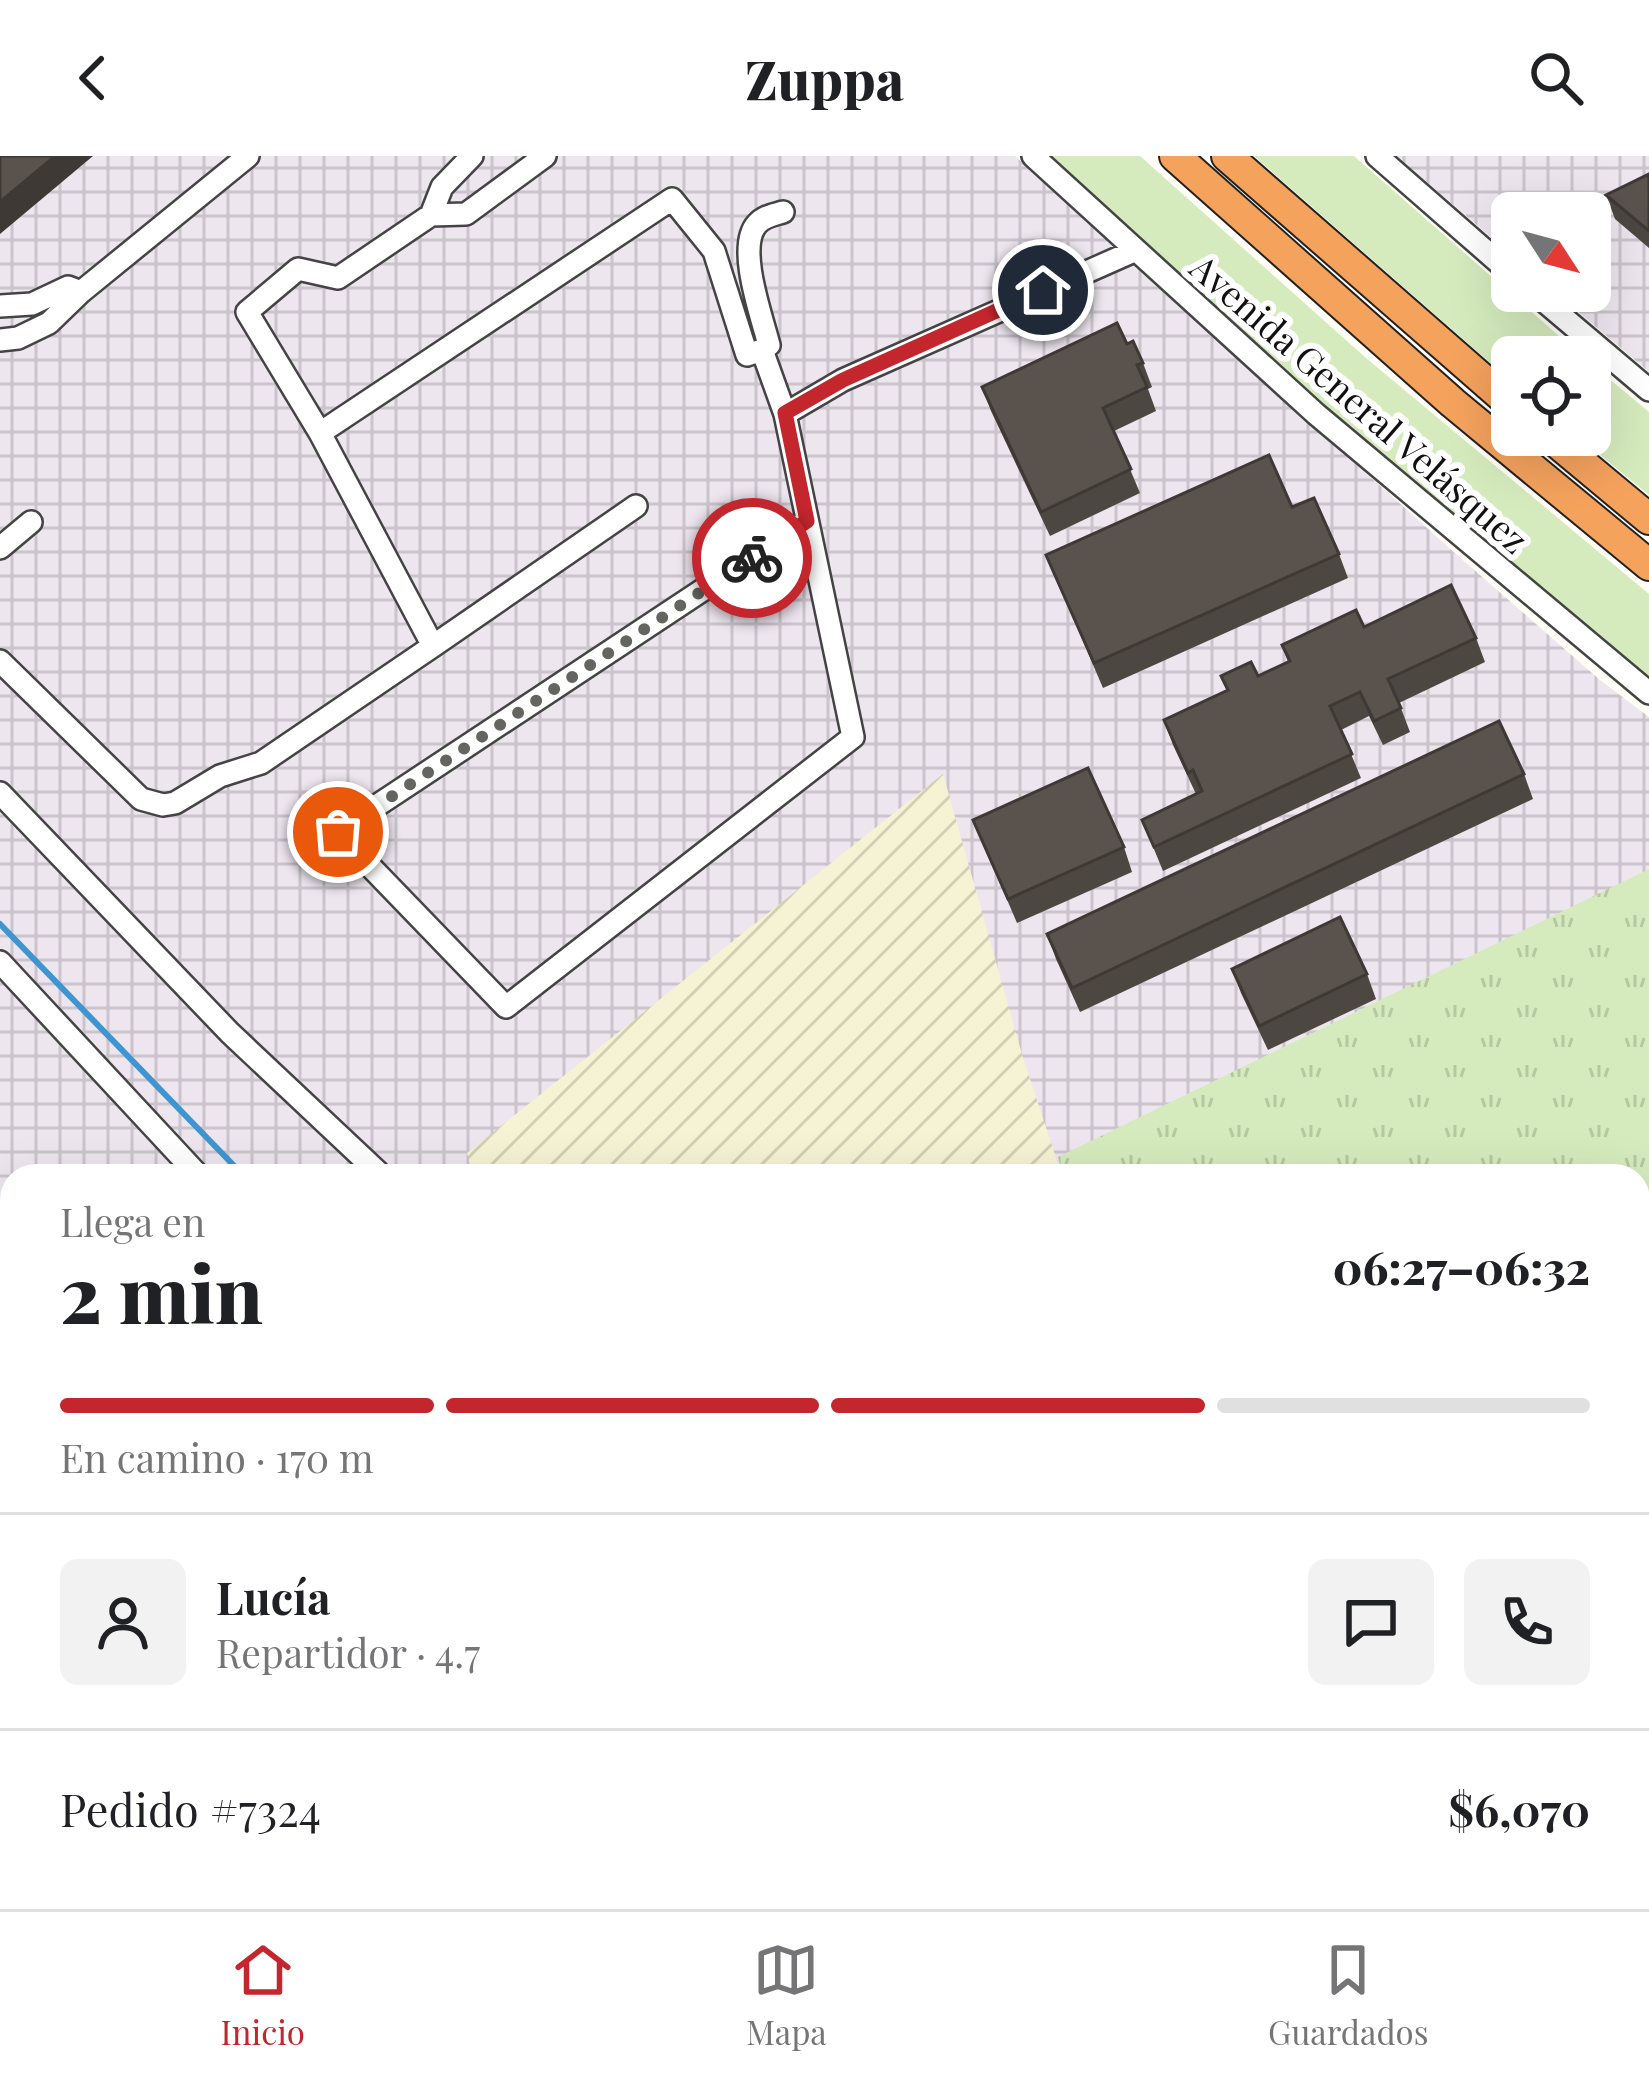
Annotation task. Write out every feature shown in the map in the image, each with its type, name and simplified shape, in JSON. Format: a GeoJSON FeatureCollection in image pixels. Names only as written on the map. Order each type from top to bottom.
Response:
{"type":"FeatureCollection","features":[{"type":"Feature","properties":{"kind":"highway"},"geometry":{"type":"LineString","coordinates":[[1175,156],[1453,404],[1649,565]]}},
{"type":"Feature","properties":{"kind":"highway"},"geometry":{"type":"LineString","coordinates":[[1228,156],[1491,387]]}},
{"type":"Feature","properties":{"kind":"highway"},"geometry":{"type":"LineString","coordinates":[[1574,456],[1649,518]]}},
{"type":"Feature","properties":{"kind":"street"},"geometry":{"type":"LineString","coordinates":[[0,340],[33,333],[68,309],[81,292],[248,156]]}},
{"type":"Feature","properties":{"kind":"street"},"geometry":{"type":"LineString","coordinates":[[431,215],[442,188],[472,156]]}},
{"type":"Feature","properties":{"kind":"street"},"geometry":{"type":"LineString","coordinates":[[433,646],[320,433],[247,312],[298,269],[338,278],[431,215],[466,214],[545,156]]}},
{"type":"Feature","properties":{"kind":"street","name":"Avenida General Velásquez"},"geometry":{"type":"LineString","coordinates":[[1033,156],[1428,511],[1649,693]]}},
{"type":"Feature","properties":{"kind":"street"},"geometry":{"type":"LineString","coordinates":[[1377,156],[1491,256]]}},
{"type":"Feature","properties":{"kind":"street"},"geometry":{"type":"LineString","coordinates":[[320,433],[672,200],[714,251],[747,355],[762,350],[770,345],[748,257],[752,228],[763,218],[783,212]]}},
{"type":"Feature","properties":{"kind":"street"},"geometry":{"type":"LineString","coordinates":[[785,413],[862,372],[1134,251]]}},
{"type":"Feature","properties":{"kind":"street"},"geometry":{"type":"LineString","coordinates":[[0,306],[32,304],[68,287],[81,292]]}},
{"type":"Feature","properties":{"kind":"street"},"geometry":{"type":"LineString","coordinates":[[1557,312],[1649,390]]}},
{"type":"Feature","properties":{"kind":"street"},"geometry":{"type":"LineString","coordinates":[[762,350],[785,413],[853,737],[506,1007],[338,832],[807,521]]}},
{"type":"Feature","properties":{"kind":"street"},"geometry":{"type":"LineString","coordinates":[[0,661],[142,799],[175,803],[220,776],[261,763],[636,506]]}},
{"type":"Feature","properties":{"kind":"street"},"geometry":{"type":"LineString","coordinates":[[0,548],[31,522]]}},
{"type":"Feature","properties":{"kind":"street"},"geometry":{"type":"LineString","coordinates":[[0,794],[230,1033],[369,1164]]}},
{"type":"Feature","properties":{"kind":"street"},"geometry":{"type":"LineString","coordinates":[[0,962],[188,1164]]}},
{"type":"Feature","properties":{"kind":"shaded area"},"geometry":{"type":"Polygon","coordinates":[[[0,156],[1015,156],[1457,555],[1649,717],[1649,1164],[0,1164],[0,156]]]}},
{"type":"Feature","properties":{"kind":"shaded area"},"geometry":{"type":"Polygon","coordinates":[[[1396,156],[1649,156],[1649,372],[1579,312],[1611,312],[1611,192],[1491,192],[1491,237],[1396,156]]]}},
{"type":"Feature","properties":{"kind":"shaded area"},"geometry":{"type":"Polygon","coordinates":[[[943,774],[1023,1058],[1058,1164],[470,1164],[467,1153],[943,774]]]}},
{"type":"Feature","properties":{"kind":"green space"},"geometry":{"type":"Polygon","coordinates":[[[1048,156],[1140,156],[1366,358],[1649,594],[1649,680],[1336,420],[1048,156]]]}},
{"type":"Feature","properties":{"kind":"green space"},"geometry":{"type":"Polygon","coordinates":[[[1254,156],[1354,156],[1491,276],[1491,312],[1532,312],[1559,336],[1491,336],[1491,364],[1254,156]]]}},
{"type":"Feature","properties":{"kind":"green space"},"geometry":{"type":"Polygon","coordinates":[[[1611,380],[1649,412],[1649,495],[1602,456],[1611,456],[1611,380]]]}},
{"type":"Feature","properties":{"kind":"green space"},"geometry":{"type":"Polygon","coordinates":[[[1649,869],[1649,1164],[1060,1164],[1058,1157],[1649,869]]]}},
{"type":"Feature","properties":{"kind":"building"},"geometry":{"type":"Polygon","coordinates":[[[0,156],[55,156],[0,202],[0,156]]]}},
{"type":"Feature","properties":{"kind":"building"},"geometry":{"type":"Polygon","coordinates":[[[1649,174],[1649,231],[1611,199],[1611,193],[1649,174]]]}},
{"type":"Feature","properties":{"kind":"building"},"geometry":{"type":"Polygon","coordinates":[[[1117,323],[1127,344],[1133,341],[1147,387],[1103,408],[1131,469],[1041,512],[982,387],[1117,323]]]}},
{"type":"Feature","properties":{"kind":"building"},"geometry":{"type":"Polygon","coordinates":[[[1269,455],[1292,507],[1314,498],[1339,554],[1094,663],[1046,555],[1269,455]]]}},
{"type":"Feature","properties":{"kind":"building"},"geometry":{"type":"Polygon","coordinates":[[[1451,585],[1476,638],[1388,679],[1401,708],[1374,721],[1360,692],[1330,706],[1352,754],[1154,847],[1142,820],[1202,791],[1193,770],[1188,773],[1164,720],[1228,690],[1221,676],[1251,662],[1258,676],[1290,661],[1282,645],[1356,610],[1364,627],[1451,585]]]}},
{"type":"Feature","properties":{"kind":"building"},"geometry":{"type":"Polygon","coordinates":[[[1499,721],[1524,774],[1072,988],[1047,934],[1499,721]]]}},
{"type":"Feature","properties":{"kind":"building"},"geometry":{"type":"Polygon","coordinates":[[[1088,768],[1124,847],[1008,899],[973,820],[1088,768]]]}},
{"type":"Feature","properties":{"kind":"building"},"geometry":{"type":"Polygon","coordinates":[[[1340,917],[1367,974],[1259,1026],[1232,969],[1340,917]]]}},
{"type":"Feature","properties":{"kind":"waterway"},"geometry":{"type":"LineString","coordinates":[[0,924],[232,1164]]}},
{"type":"Feature","properties":{"kind":"way so far"},"geometry":{"type":"LineString","coordinates":[[338,832],[752,558]]}},
{"type":"Feature","properties":{"kind":"route"},"geometry":{"type":"LineString","coordinates":[[752,558],[807,521],[785,413],[843,380],[1043,290]]}}]}
